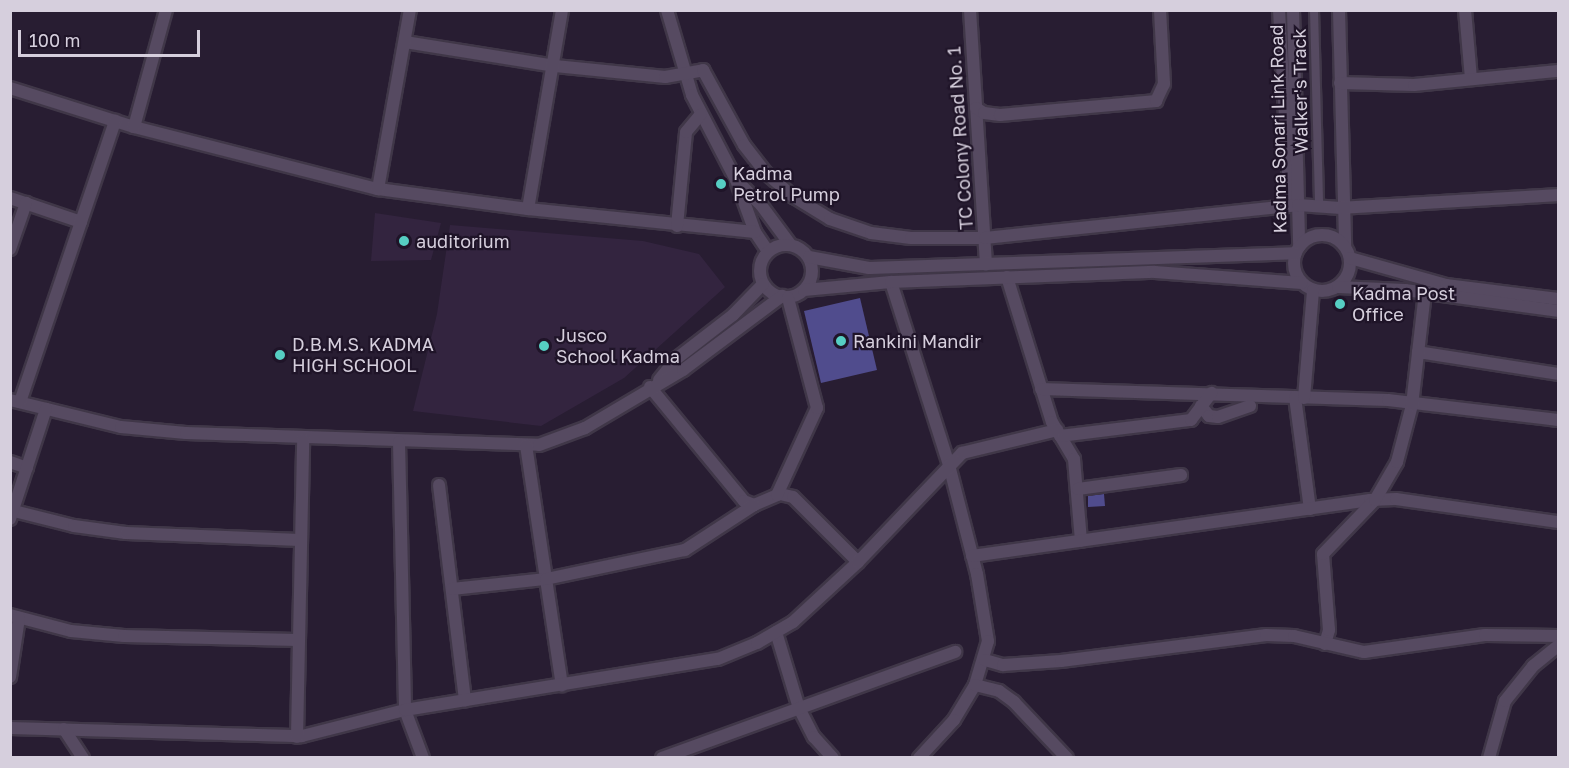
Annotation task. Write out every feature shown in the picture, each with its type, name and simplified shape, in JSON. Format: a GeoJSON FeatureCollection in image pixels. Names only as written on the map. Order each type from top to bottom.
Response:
{"type":"FeatureCollection","features":[{"type":"Feature","properties":{"kind":"street"},"geometry":{"type":"LineString","coordinates":[[134,127],[166,10]]}},
{"type":"Feature","properties":{"kind":"street"},"geometry":{"type":"LineString","coordinates":[[378,189],[410,10]]}},
{"type":"Feature","properties":{"kind":"street"},"geometry":{"type":"LineString","coordinates":[[528,209],[555,66],[562,10]]}},
{"type":"Feature","properties":{"kind":"street"},"geometry":{"type":"LineString","coordinates":[[667,10],[684,73],[701,114],[736,180],[755,232],[768,251]]}},
{"type":"Feature","properties":{"kind":"street","name":"TC Colony Road No. 1"},"geometry":{"type":"LineString","coordinates":[[970,10],[986,264]]}},
{"type":"Feature","properties":{"kind":"street"},"geometry":{"type":"LineString","coordinates":[[976,108],[984,113],[1000,115],[1156,101],[1164,84],[1160,10]]}},
{"type":"Feature","properties":{"kind":"street"},"geometry":{"type":"LineString","coordinates":[[1279,10],[1294,206]]}},
{"type":"Feature","properties":{"kind":"street","name":"Kadma Sonari Link Road"},"geometry":{"type":"LineString","coordinates":[[1293,10],[1294,206],[1297,250]]}},
{"type":"Feature","properties":{"kind":"street","name":"Walker's Track"},"geometry":{"type":"LineString","coordinates":[[1314,10],[1319,207]]}},
{"type":"Feature","properties":{"kind":"street"},"geometry":{"type":"LineString","coordinates":[[1338,287],[1346,279],[1347,252],[1341,208],[1339,10]]}},
{"type":"Feature","properties":{"kind":"street"},"geometry":{"type":"LineString","coordinates":[[1465,10],[1471,79]]}},
{"type":"Feature","properties":{"kind":"street"},"geometry":{"type":"LineString","coordinates":[[405,42],[555,66],[665,77],[698,68],[706,73],[724,113],[766,173],[794,197],[830,219],[871,233],[911,238],[985,238],[1294,206],[1341,208],[1558,195]]}},
{"type":"Feature","properties":{"kind":"street"},"geometry":{"type":"LineString","coordinates":[[1340,83],[1414,85],[1558,70]]}},
{"type":"Feature","properties":{"kind":"street"},"geometry":{"type":"LineString","coordinates":[[10,88],[134,127],[378,189],[677,226],[755,232]]}},
{"type":"Feature","properties":{"kind":"street"},"geometry":{"type":"LineString","coordinates":[[677,226],[686,132],[701,114]]}},
{"type":"Feature","properties":{"kind":"street"},"geometry":{"type":"LineString","coordinates":[[115,121],[81,222],[15,401],[121,427],[303,440],[526,445],[559,440],[585,428],[653,385],[683,370],[785,297],[804,290],[891,282],[1155,272],[1307,286],[1326,291],[1338,287],[1425,292],[1558,311]]}},
{"type":"Feature","properties":{"kind":"street"},"geometry":{"type":"LineString","coordinates":[[736,180],[761,205],[790,244],[809,257],[869,268],[1297,250],[1322,235],[1347,252],[1446,285],[1558,299]]}},
{"type":"Feature","properties":{"kind":"street"},"geometry":{"type":"LineString","coordinates":[[10,198],[81,222]]}},
{"type":"Feature","properties":{"kind":"street"},"geometry":{"type":"LineString","coordinates":[[10,249],[26,203]]}},
{"type":"Feature","properties":{"kind":"street"},"geometry":{"type":"LineString","coordinates":[[653,385],[676,359],[733,315],[763,284],[762,261],[768,251],[790,244]]}},
{"type":"Feature","properties":{"kind":"street"},"geometry":{"type":"LineString","coordinates":[[1297,250],[1294,264],[1307,286],[1299,398],[1310,509]]}},
{"type":"Feature","properties":{"kind":"street"},"geometry":{"type":"LineString","coordinates":[[804,290],[811,280],[809,257]]}},
{"type":"Feature","properties":{"kind":"street"},"geometry":{"type":"LineString","coordinates":[[1007,277],[1041,389],[1058,433],[1074,459],[1081,541]]}},
{"type":"Feature","properties":{"kind":"street"},"geometry":{"type":"LineString","coordinates":[[891,282],[949,465],[972,556],[988,641],[985,660],[975,685],[954,720],[919,758]]}},
{"type":"Feature","properties":{"kind":"street"},"geometry":{"type":"LineString","coordinates":[[763,284],[785,297],[817,408],[777,495]]}},
{"type":"Feature","properties":{"kind":"street"},"geometry":{"type":"LineString","coordinates":[[1325,644],[1329,630],[1323,554],[1375,500],[1397,462],[1412,405],[1425,292]]}},
{"type":"Feature","properties":{"kind":"street"},"geometry":{"type":"LineString","coordinates":[[1418,352],[1558,374]]}},
{"type":"Feature","properties":{"kind":"street"},"geometry":{"type":"LineString","coordinates":[[653,385],[744,501],[754,505]]}},
{"type":"Feature","properties":{"kind":"street"},"geometry":{"type":"LineString","coordinates":[[1041,389],[1388,400],[1412,405],[1558,420]]}},
{"type":"Feature","properties":{"kind":"street"},"geometry":{"type":"LineString","coordinates":[[10,728],[297,737],[350,727],[405,710],[718,659],[793,622],[858,562],[949,465],[969,450],[1058,433],[1191,420],[1211,393]]}},
{"type":"Feature","properties":{"kind":"street"},"geometry":{"type":"LineString","coordinates":[[1202,406],[1209,416],[1218,417],[1250,406]]}},
{"type":"Feature","properties":{"kind":"street"},"geometry":{"type":"LineString","coordinates":[[46,409],[11,513],[74,526],[126,533],[300,540]]}},
{"type":"Feature","properties":{"kind":"street"},"geometry":{"type":"LineString","coordinates":[[297,737],[297,640],[303,440]]}},
{"type":"Feature","properties":{"kind":"street"},"geometry":{"type":"LineString","coordinates":[[399,442],[405,710],[423,758]]}},
{"type":"Feature","properties":{"kind":"street"},"geometry":{"type":"LineString","coordinates":[[526,445],[562,685]]}},
{"type":"Feature","properties":{"kind":"street"},"geometry":{"type":"LineString","coordinates":[[10,462],[27,468]]}},
{"type":"Feature","properties":{"kind":"street"},"geometry":{"type":"LineString","coordinates":[[1078,489],[1181,476]]}},
{"type":"Feature","properties":{"kind":"street"},"geometry":{"type":"LineString","coordinates":[[439,485],[465,700]]}},
{"type":"Feature","properties":{"kind":"street"},"geometry":{"type":"LineString","coordinates":[[452,589],[546,579],[685,550],[754,505],[777,495],[793,497],[858,562]]}},
{"type":"Feature","properties":{"kind":"street"},"geometry":{"type":"LineString","coordinates":[[972,556],[1375,500],[1396,499],[1558,522]]}},
{"type":"Feature","properties":{"kind":"street"},"geometry":{"type":"LineString","coordinates":[[10,677],[15,616],[72,631],[124,636],[297,640]]}},
{"type":"Feature","properties":{"kind":"street"},"geometry":{"type":"LineString","coordinates":[[776,632],[799,708],[814,737],[833,758]]}},
{"type":"Feature","properties":{"kind":"street"},"geometry":{"type":"LineString","coordinates":[[985,660],[1003,665],[1061,661],[1266,634],[1364,652],[1485,635],[1558,636]]}},
{"type":"Feature","properties":{"kind":"street"},"geometry":{"type":"LineString","coordinates":[[1489,758],[1505,701],[1533,666],[1558,646]]}},
{"type":"Feature","properties":{"kind":"street"},"geometry":{"type":"LineString","coordinates":[[662,758],[955,652]]}},
{"type":"Feature","properties":{"kind":"street"},"geometry":{"type":"LineString","coordinates":[[975,685],[999,691],[1014,702],[1067,758]]}},
{"type":"Feature","properties":{"kind":"street"},"geometry":{"type":"LineString","coordinates":[[64,729],[83,758]]}},
{"type":"Feature","properties":{"kind":"shaded area","name":"auditorium"},"geometry":{"type":"Polygon","coordinates":[[[375,213],[441,223],[431,260],[371,261],[375,213]]]}},
{"type":"Feature","properties":{"kind":"shaded area","name":"Jusco School Kadma"},"geometry":{"type":"Polygon","coordinates":[[[450,225],[643,241],[699,254],[725,287],[624,378],[541,426],[413,411],[437,314],[450,225]]]}},
{"type":"Feature","properties":{"kind":"building","name":"Rankini Mandir"},"geometry":{"type":"Polygon","coordinates":[[[860,298],[877,370],[821,383],[804,311],[860,298]]]}},
{"type":"Feature","properties":{"kind":"building"},"geometry":{"type":"Polygon","coordinates":[[[1104,494],[1105,506],[1088,507],[1088,496],[1104,494]]]}},
{"type":"Feature","properties":{"kind":"place","name":"Kadma Petrol Pump"},"geometry":{"type":"Point","coordinates":[721,184]}},
{"type":"Feature","properties":{"kind":"place","name":"auditorium"},"geometry":{"type":"Point","coordinates":[404,241]}},
{"type":"Feature","properties":{"kind":"place","name":"Kadma Post Office"},"geometry":{"type":"Point","coordinates":[1340,304]}},
{"type":"Feature","properties":{"kind":"place","name":"Rankini Mandir"},"geometry":{"type":"Point","coordinates":[841,341]}},
{"type":"Feature","properties":{"kind":"place","name":"Jusco School Kadma"},"geometry":{"type":"Point","coordinates":[544,346]}},
{"type":"Feature","properties":{"kind":"place","name":"D.B.M.S. KADMA HIGH SCHOOL"},"geometry":{"type":"Point","coordinates":[280,355]}}]}
